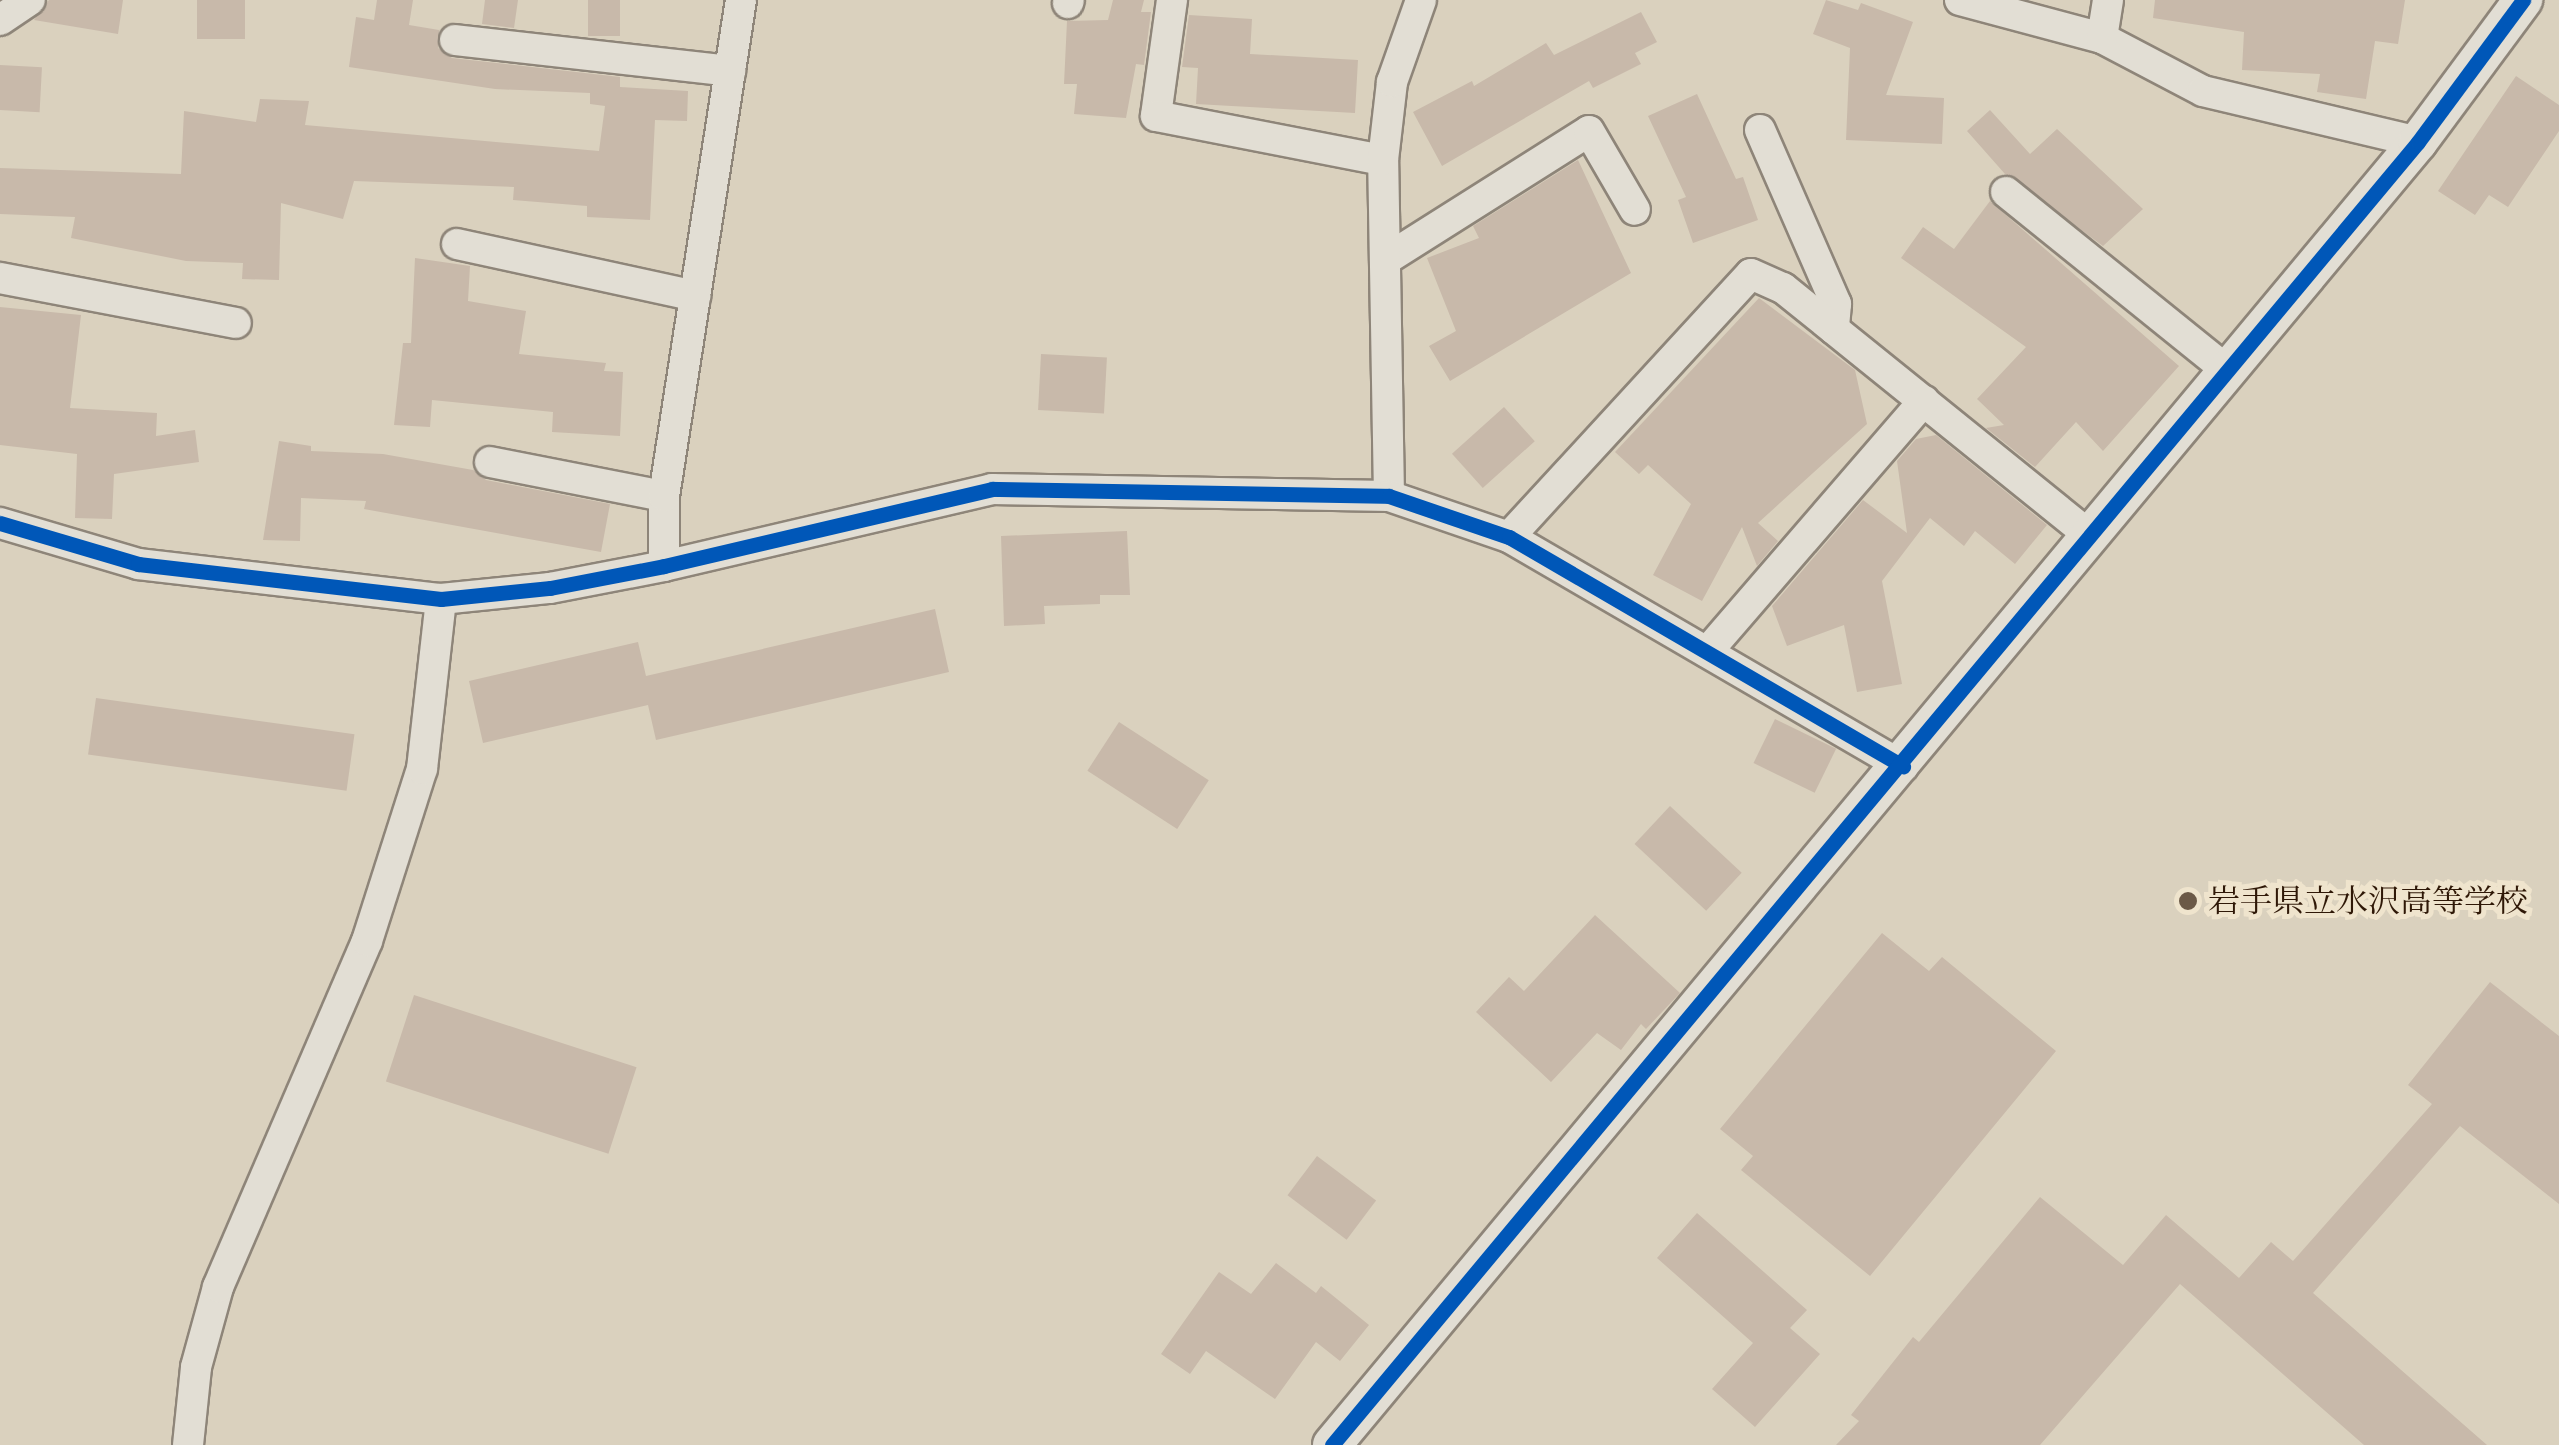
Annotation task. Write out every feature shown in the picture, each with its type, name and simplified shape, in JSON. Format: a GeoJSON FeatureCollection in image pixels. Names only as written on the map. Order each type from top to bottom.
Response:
{"type":"FeatureCollection","features":[{"type":"Feature","properties":{"kind":"street"},"geometry":{"type":"LineString","coordinates":[[0,20],[30,0]]}},
{"type":"Feature","properties":{"kind":"street"},"geometry":{"type":"LineString","coordinates":[[664,566],[664,496],[742,0]]}},
{"type":"Feature","properties":{"kind":"street"},"geometry":{"type":"LineString","coordinates":[[1172,0],[1156,116],[1383,160]]}},
{"type":"Feature","properties":{"kind":"street"},"geometry":{"type":"LineString","coordinates":[[1389,496],[1383,160],[1392,82],[1420,0]]}},
{"type":"Feature","properties":{"kind":"street"},"geometry":{"type":"LineString","coordinates":[[1960,0],[2102,38],[2203,91],[2418,142]]}},
{"type":"Feature","properties":{"kind":"street"},"geometry":{"type":"LineString","coordinates":[[2102,38],[2108,0]]}},
{"type":"Feature","properties":{"kind":"street"},"geometry":{"type":"LineString","coordinates":[[1332,1445],[1903,766],[2418,142],[2522,0]]}},
{"type":"Feature","properties":{"kind":"street"},"geometry":{"type":"LineString","coordinates":[[456,40],[730,71]]}},
{"type":"Feature","properties":{"kind":"street"},"geometry":{"type":"LineString","coordinates":[[1760,130],[1836,304],[1834,329]]}},
{"type":"Feature","properties":{"kind":"street"},"geometry":{"type":"LineString","coordinates":[[1384,260],[1589,131],[1635,210]]}},
{"type":"Feature","properties":{"kind":"street"},"geometry":{"type":"LineString","coordinates":[[2006,192],[2228,372]]}},
{"type":"Feature","properties":{"kind":"street"},"geometry":{"type":"LineString","coordinates":[[457,244],[695,296]]}},
{"type":"Feature","properties":{"kind":"street"},"geometry":{"type":"LineString","coordinates":[[1509,537],[1751,274],[1783,288],[2092,537]]}},
{"type":"Feature","properties":{"kind":"street"},"geometry":{"type":"LineString","coordinates":[[0,278],[236,322]]}},
{"type":"Feature","properties":{"kind":"street"},"geometry":{"type":"LineString","coordinates":[[1707,652],[1924,402]]}},
{"type":"Feature","properties":{"kind":"street"},"geometry":{"type":"LineString","coordinates":[[490,462],[664,496]]}},
{"type":"Feature","properties":{"kind":"street"},"geometry":{"type":"LineString","coordinates":[[0,523],[138,564],[441,598],[550,588],[664,566],[992,489],[1389,496],[1509,537],[1903,766]]}},
{"type":"Feature","properties":{"kind":"street"},"geometry":{"type":"LineString","coordinates":[[188,1445],[196,1367],[218,1287],[367,940],[422,769],[441,598]]}},
{"type":"Feature","properties":{"kind":"building"},"geometry":{"type":"Polygon","coordinates":[[[49,0],[123,0],[118,34],[34,20],[49,0]]]}},
{"type":"Feature","properties":{"kind":"building"},"geometry":{"type":"Polygon","coordinates":[[[197,0],[245,0],[245,39],[197,39],[197,0]]]}},
{"type":"Feature","properties":{"kind":"building"},"geometry":{"type":"Polygon","coordinates":[[[377,0],[413,0],[409,25],[439,30],[438,48],[452,58],[620,77],[620,87],[688,91],[687,121],[655,120],[650,220],[587,217],[587,206],[513,200],[514,187],[354,181],[343,219],[281,203],[279,280],[242,279],[243,263],[186,261],[71,238],[75,217],[0,214],[0,168],[181,174],[184,111],[256,122],[260,99],[309,101],[305,125],[599,151],[605,106],[590,104],[590,93],[495,89],[349,67],[356,17],[374,20],[377,0]]]}},
{"type":"Feature","properties":{"kind":"building"},"geometry":{"type":"Polygon","coordinates":[[[485,0],[518,0],[514,28],[482,24],[485,0]]]}},
{"type":"Feature","properties":{"kind":"building"},"geometry":{"type":"Polygon","coordinates":[[[588,0],[620,0],[620,36],[588,36],[588,0]]]}},
{"type":"Feature","properties":{"kind":"building"},"geometry":{"type":"Polygon","coordinates":[[[1113,0],[1144,0],[1141,12],[1151,12],[1144,65],[1136,64],[1126,118],[1074,114],[1077,84],[1064,84],[1067,21],[1108,20],[1113,0]]]}},
{"type":"Feature","properties":{"kind":"building"},"geometry":{"type":"Polygon","coordinates":[[[1826,0],[1858,10],[1861,3],[1913,22],[1886,95],[1944,98],[1942,144],[1846,140],[1850,48],[1813,34],[1826,0]]]}},
{"type":"Feature","properties":{"kind":"building"},"geometry":{"type":"Polygon","coordinates":[[[2155,0],[2405,0],[2398,44],[2375,41],[2366,99],[2317,92],[2320,74],[2242,70],[2244,32],[2153,18],[2155,0]]]}},
{"type":"Feature","properties":{"kind":"building"},"geometry":{"type":"Polygon","coordinates":[[[1641,12],[1657,42],[1635,53],[1641,64],[1593,88],[1589,81],[1442,166],[1413,112],[1472,81],[1474,86],[1546,43],[1554,55],[1641,12]]]}},
{"type":"Feature","properties":{"kind":"building"},"geometry":{"type":"Polygon","coordinates":[[[1189,15],[1252,19],[1250,54],[1358,60],[1355,113],[1196,104],[1198,68],[1182,67],[1189,15]]]}},
{"type":"Feature","properties":{"kind":"building"},"geometry":{"type":"Polygon","coordinates":[[[0,65],[42,67],[40,112],[0,110],[0,65]]]}},
{"type":"Feature","properties":{"kind":"building"},"geometry":{"type":"Polygon","coordinates":[[[2516,76],[2559,105],[2559,131],[2508,207],[2489,195],[2475,215],[2438,191],[2516,76]]]}},
{"type":"Feature","properties":{"kind":"building"},"geometry":{"type":"Polygon","coordinates":[[[1697,94],[1736,179],[1743,177],[1758,220],[1693,243],[1678,200],[1686,197],[1648,116],[1697,94]]]}},
{"type":"Feature","properties":{"kind":"building"},"geometry":{"type":"Polygon","coordinates":[[[1990,110],[2030,154],[2057,129],[2143,209],[2103,246],[2005,174],[1967,131],[1990,110]]]}},
{"type":"Feature","properties":{"kind":"building"},"geometry":{"type":"Polygon","coordinates":[[[1578,160],[1631,273],[1450,381],[1429,346],[1456,331],[1427,258],[1479,238],[1473,226],[1578,160]]]}},
{"type":"Feature","properties":{"kind":"building"},"geometry":{"type":"Polygon","coordinates":[[[1990,201],[2179,366],[2103,451],[2076,422],[2035,467],[1986,428],[2004,425],[1977,399],[2026,347],[1901,258],[1923,227],[1954,249],[1990,201]]]}},
{"type":"Feature","properties":{"kind":"building"},"geometry":{"type":"Polygon","coordinates":[[[415,258],[470,266],[468,301],[526,311],[519,354],[606,363],[604,371],[623,372],[620,436],[552,432],[553,412],[432,400],[430,427],[394,425],[403,343],[411,343],[415,258]]]}},
{"type":"Feature","properties":{"kind":"building"},"geometry":{"type":"Polygon","coordinates":[[[1759,298],[1855,370],[1867,424],[1758,523],[1778,541],[1757,566],[1742,527],[1702,601],[1653,575],[1691,504],[1648,465],[1639,474],[1615,452],[1759,298]]]}},
{"type":"Feature","properties":{"kind":"building"},"geometry":{"type":"Polygon","coordinates":[[[0,307],[81,315],[70,408],[157,413],[156,436],[195,430],[199,462],[114,474],[112,519],[75,518],[77,454],[0,445],[0,307]]]}},
{"type":"Feature","properties":{"kind":"building"},"geometry":{"type":"Polygon","coordinates":[[[1041,354],[1107,357],[1104,413],[1038,410],[1041,354]]]}},
{"type":"Feature","properties":{"kind":"building"},"geometry":{"type":"Polygon","coordinates":[[[1504,407],[1535,441],[1483,488],[1452,454],[1504,407]]]}},
{"type":"Feature","properties":{"kind":"building"},"geometry":{"type":"Polygon","coordinates":[[[1936,435],[2047,525],[2015,564],[1975,531],[1964,546],[1930,518],[1882,581],[1902,684],[1857,692],[1844,625],[1787,646],[1772,606],[1863,500],[1907,533],[1897,461],[1916,439],[1936,435]]]}},
{"type":"Feature","properties":{"kind":"building"},"geometry":{"type":"Polygon","coordinates":[[[279,441],[311,446],[311,451],[383,454],[473,470],[486,480],[610,504],[601,552],[364,509],[366,501],[301,498],[300,541],[263,540],[279,441]]]}},
{"type":"Feature","properties":{"kind":"building"},"geometry":{"type":"Polygon","coordinates":[[[1127,531],[1130,595],[1100,595],[1100,604],[1044,606],[1045,624],[1004,626],[1001,536],[1127,531]]]}},
{"type":"Feature","properties":{"kind":"building"},"geometry":{"type":"Polygon","coordinates":[[[935,609],[949,672],[656,740],[648,705],[483,743],[469,681],[638,642],[646,676],[935,609]]]}},
{"type":"Feature","properties":{"kind":"building"},"geometry":{"type":"Polygon","coordinates":[[[96,698],[354,734],[347,791],[88,754],[96,698]]]}},
{"type":"Feature","properties":{"kind":"building"},"geometry":{"type":"Polygon","coordinates":[[[1775,719],[1836,749],[1815,793],[1754,763],[1775,719]]]}},
{"type":"Feature","properties":{"kind":"building"},"geometry":{"type":"Polygon","coordinates":[[[1119,722],[1209,780],[1177,829],[1087,771],[1119,722]]]}},
{"type":"Feature","properties":{"kind":"building"},"geometry":{"type":"Polygon","coordinates":[[[1670,806],[1742,873],[1706,911],[1635,844],[1670,806]]]}},
{"type":"Feature","properties":{"kind":"building"},"geometry":{"type":"Polygon","coordinates":[[[1595,915],[1680,993],[1646,1029],[1641,1024],[1621,1050],[1597,1033],[1551,1082],[1476,1012],[1509,977],[1524,991],[1595,915]]]}},
{"type":"Feature","properties":{"kind":"building"},"geometry":{"type":"Polygon","coordinates":[[[1882,933],[1929,971],[1942,957],[2056,1051],[1870,1276],[1741,1170],[1753,1156],[1720,1129],[1882,933]]]}},
{"type":"Feature","properties":{"kind":"building"},"geometry":{"type":"Polygon","coordinates":[[[2490,982],[2559,1036],[2559,1204],[2460,1126],[2313,1293],[2487,1445],[2364,1445],[2180,1284],[2040,1445],[1836,1445],[1859,1421],[1851,1415],[1913,1337],[1919,1342],[2040,1197],[2123,1265],[2166,1215],[2239,1278],[2271,1242],[2293,1261],[2432,1104],[2408,1085],[2490,982]]]}},
{"type":"Feature","properties":{"kind":"building"},"geometry":{"type":"Polygon","coordinates":[[[414,995],[637,1067],[608,1154],[386,1082],[414,995]]]}},
{"type":"Feature","properties":{"kind":"building"},"geometry":{"type":"Polygon","coordinates":[[[1317,1156],[1376,1201],[1347,1240],[1288,1195],[1317,1156]]]}},
{"type":"Feature","properties":{"kind":"building"},"geometry":{"type":"Polygon","coordinates":[[[1697,1213],[1807,1310],[1790,1328],[1820,1354],[1755,1427],[1712,1389],[1753,1343],[1657,1258],[1697,1213]]]}},
{"type":"Feature","properties":{"kind":"building"},"geometry":{"type":"Polygon","coordinates":[[[1276,1263],[1316,1293],[1321,1286],[1369,1325],[1340,1361],[1316,1342],[1275,1399],[1206,1351],[1190,1374],[1161,1354],[1219,1272],[1251,1294],[1276,1263]]]}},
{"type":"Feature","properties":{"kind":"cycle path"},"geometry":{"type":"LineString","coordinates":[[1332,1445],[2418,142],[2523,0]]}},
{"type":"Feature","properties":{"kind":"cycle path"},"geometry":{"type":"LineString","coordinates":[[0,523],[138,564],[441,599],[550,588],[664,566],[992,489],[1389,496],[1509,537],[1903,766]]}},
{"type":"Feature","properties":{"kind":"place","name":"岩手県立水沢高等学校"},"geometry":{"type":"Point","coordinates":[2188,901]}}]}
